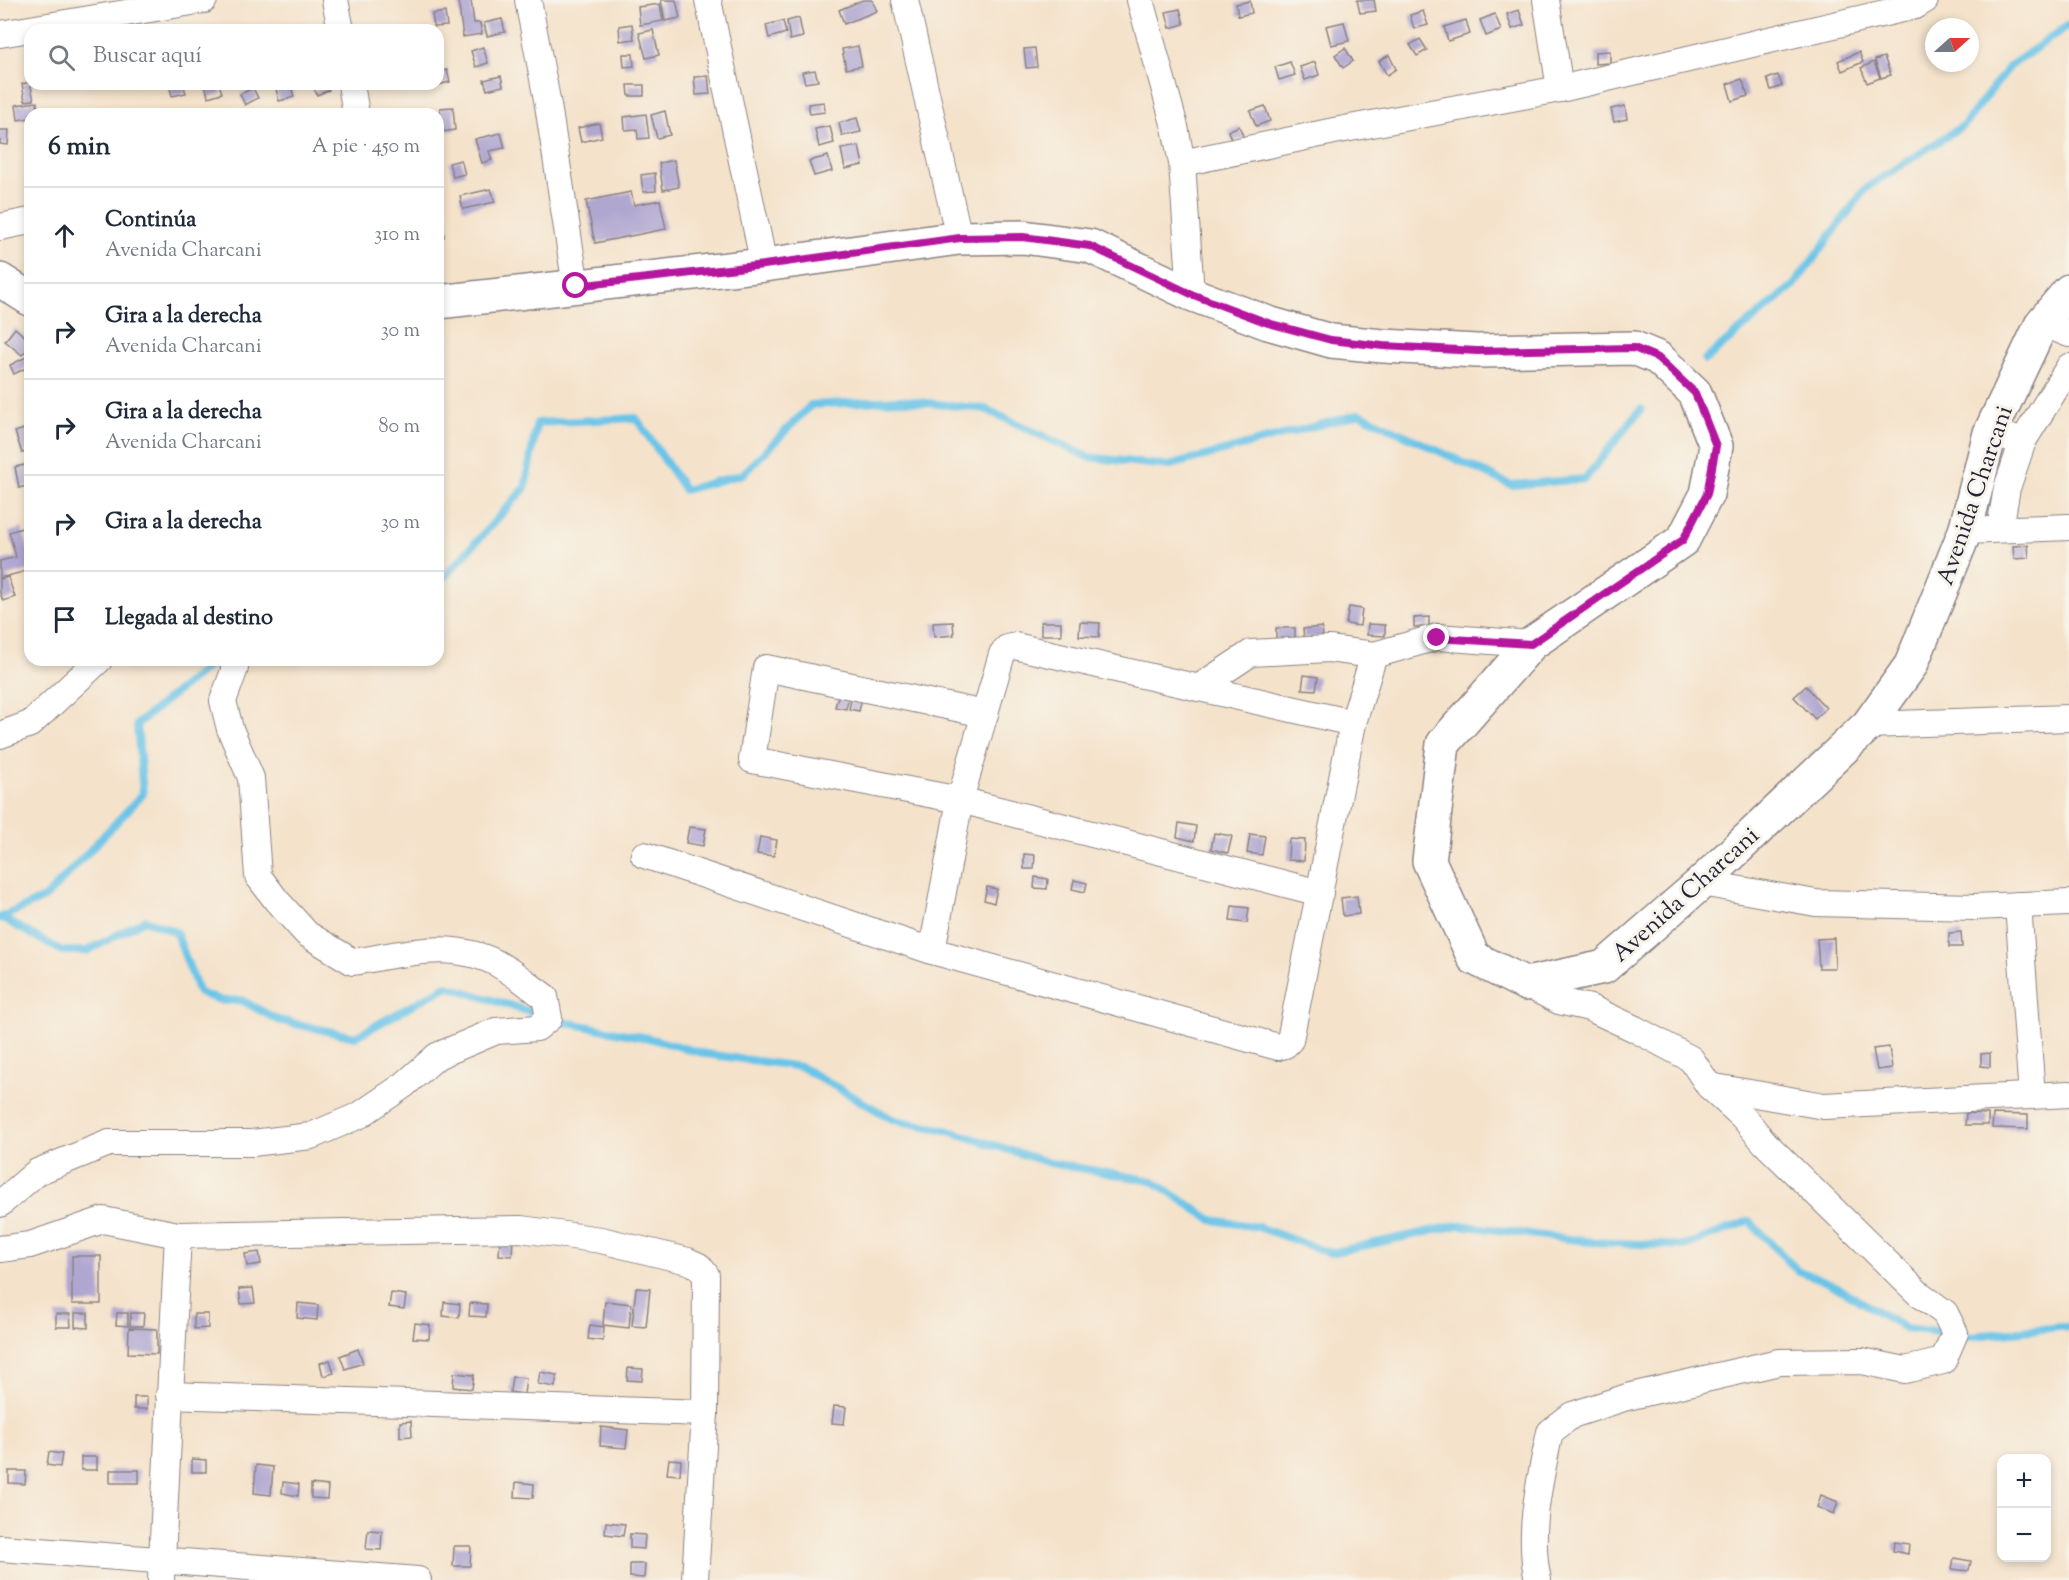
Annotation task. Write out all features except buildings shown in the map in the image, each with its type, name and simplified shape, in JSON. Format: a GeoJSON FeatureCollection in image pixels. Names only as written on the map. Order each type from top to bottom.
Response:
{"type":"FeatureCollection","features":[{"type":"Feature","properties":{"kind":"main road"},"geometry":{"type":"LineString","coordinates":[[444,301],[764,265],[960,238],[1023,237],[1090,246],[1191,294],[1268,323],[1331,340],[1383,346],[1477,351],[1634,348],[1658,358],[1695,393],[1716,446],[1707,494],[1683,540],[1531,644],[1443,744],[1429,861],[1474,958],[1526,984]]}},
{"type":"Feature","properties":{"kind":"main road"},"geometry":{"type":"LineString","coordinates":[[0,281],[24,295]]}},
{"type":"Feature","properties":{"kind":"main road","name":"Avenida Charcani"},"geometry":{"type":"LineString","coordinates":[[1526,984],[1604,967],[1701,884],[1868,725],[1911,665],[1965,531],[1990,433],[2056,328],[2069,291]]}},
{"type":"Feature","properties":{"kind":"street"},"geometry":{"type":"LineString","coordinates":[[60,24],[204,0]]}},
{"type":"Feature","properties":{"kind":"street"},"geometry":{"type":"LineString","coordinates":[[335,0],[340,24]]}},
{"type":"Feature","properties":{"kind":"street"},"geometry":{"type":"LineString","coordinates":[[528,0],[548,105],[576,286]]}},
{"type":"Feature","properties":{"kind":"street"},"geometry":{"type":"LineString","coordinates":[[708,0],[764,265]]}},
{"type":"Feature","properties":{"kind":"street"},"geometry":{"type":"LineString","coordinates":[[905,0],[960,238]]}},
{"type":"Feature","properties":{"kind":"street"},"geometry":{"type":"LineString","coordinates":[[1140,0],[1175,127],[1182,163],[1191,294]]}},
{"type":"Feature","properties":{"kind":"street"},"geometry":{"type":"LineString","coordinates":[[1546,0],[1560,89]]}},
{"type":"Feature","properties":{"kind":"street"},"geometry":{"type":"LineString","coordinates":[[1182,163],[1334,131],[1560,89],[1915,6],[1925,0]]}},
{"type":"Feature","properties":{"kind":"street"},"geometry":{"type":"LineString","coordinates":[[0,34],[24,30]]}},
{"type":"Feature","properties":{"kind":"street"},"geometry":{"type":"LineString","coordinates":[[352,90],[355,108]]}},
{"type":"Feature","properties":{"kind":"street"},"geometry":{"type":"LineString","coordinates":[[0,227],[24,222]]}},
{"type":"Feature","properties":{"kind":"street"},"geometry":{"type":"LineString","coordinates":[[2000,528],[2007,488],[2023,441],[2069,367]]}},
{"type":"Feature","properties":{"kind":"street"},"geometry":{"type":"LineString","coordinates":[[1990,433],[2023,441]]}},
{"type":"Feature","properties":{"kind":"street"},"geometry":{"type":"LineString","coordinates":[[1965,531],[2069,527]]}},
{"type":"Feature","properties":{"kind":"street"},"geometry":{"type":"LineString","coordinates":[[1198,688],[1251,653],[1329,649],[1374,655],[1437,638],[1531,644]]}},
{"type":"Feature","properties":{"kind":"street"},"geometry":{"type":"LineString","coordinates":[[932,951],[960,800],[1002,654],[1007,648],[1015,646],[1353,723]]}},
{"type":"Feature","properties":{"kind":"street"},"geometry":{"type":"LineString","coordinates":[[644,855],[932,951],[1278,1047],[1286,1045],[1290,1040],[1353,723],[1374,655]]}},
{"type":"Feature","properties":{"kind":"street"},"geometry":{"type":"LineString","coordinates":[[0,735],[30,724],[92,666]]}},
{"type":"Feature","properties":{"kind":"street"},"geometry":{"type":"LineString","coordinates":[[0,1204],[37,1172],[110,1143],[252,1143],[311,1136],[360,1115],[404,1085],[437,1056],[496,1031],[537,1028],[549,1018],[545,997],[502,966],[468,952],[428,949],[353,962],[307,934],[277,902],[258,876],[252,778],[230,729],[223,701],[234,666]]}},
{"type":"Feature","properties":{"kind":"street"},"geometry":{"type":"LineString","coordinates":[[985,714],[766,668],[752,760],[960,800],[1320,893]]}},
{"type":"Feature","properties":{"kind":"street"},"geometry":{"type":"LineString","coordinates":[[1868,725],[2069,718]]}},
{"type":"Feature","properties":{"kind":"street"},"geometry":{"type":"LineString","coordinates":[[1701,884],[1816,903],[1974,907],[2069,903]]}},
{"type":"Feature","properties":{"kind":"street"},"geometry":{"type":"LineString","coordinates":[[2018,905],[2032,1096]]}},
{"type":"Feature","properties":{"kind":"street"},"geometry":{"type":"LineString","coordinates":[[1526,984],[1559,1001],[1590,1008],[1691,1059],[1709,1086],[1743,1117],[1765,1143],[1918,1293],[1945,1313],[1955,1333],[1943,1361],[1905,1370],[1862,1361],[1779,1362],[1627,1397],[1572,1415],[1550,1432],[1537,1499],[1535,1564],[1539,1580]]}},
{"type":"Feature","properties":{"kind":"street"},"geometry":{"type":"LineString","coordinates":[[1709,1086],[1824,1106],[2069,1094]]}},
{"type":"Feature","properties":{"kind":"street"},"geometry":{"type":"LineString","coordinates":[[0,1249],[30,1245],[103,1220],[178,1235],[521,1229],[601,1240],[699,1266],[706,1275],[705,1413],[694,1580]]}},
{"type":"Feature","properties":{"kind":"street"},"geometry":{"type":"LineString","coordinates":[[161,1570],[178,1235]]}},
{"type":"Feature","properties":{"kind":"street"},"geometry":{"type":"LineString","coordinates":[[169,1395],[705,1413]]}},
{"type":"Feature","properties":{"kind":"street"},"geometry":{"type":"LineString","coordinates":[[0,1548],[161,1570],[418,1580]]}},
{"type":"Feature","properties":{"kind":"waterway"},"geometry":{"type":"LineString","coordinates":[[1705,360],[1794,285],[1866,188],[1964,125],[2010,66],[2069,25]]}},
{"type":"Feature","properties":{"kind":"waterway"},"geometry":{"type":"LineString","coordinates":[[444,577],[525,488],[537,423],[636,418],[685,490],[743,474],[811,405],[900,400],[985,409],[1088,457],[1168,466],[1360,414],[1511,485],[1585,479],[1641,409]]}},
{"type":"Feature","properties":{"kind":"waterway"},"geometry":{"type":"LineString","coordinates":[[0,918],[46,897],[143,794],[137,724],[209,666]]}},
{"type":"Feature","properties":{"kind":"waterway"},"geometry":{"type":"LineString","coordinates":[[2,918],[62,951],[87,951],[145,920],[176,932],[199,993],[223,1001],[241,1000],[278,1020],[355,1037],[447,986],[563,1022],[648,1038],[706,1054],[801,1067],[894,1120],[946,1130],[1050,1163],[1153,1181],[1212,1220],[1258,1227],[1330,1253],[1458,1225],[1593,1242],[1684,1246],[1749,1221],[1797,1270],[1830,1283],[1905,1328],[1974,1336],[2069,1326]]}},
{"type":"Feature","properties":{"kind":"route"},"geometry":{"type":"LineString","coordinates":[[576,286],[764,265],[960,238],[1023,237],[1090,246],[1191,294],[1268,323],[1331,340],[1383,346],[1477,351],[1634,348],[1658,358],[1695,393],[1716,446],[1707,494],[1683,540],[1531,644],[1437,638]]}}]}
